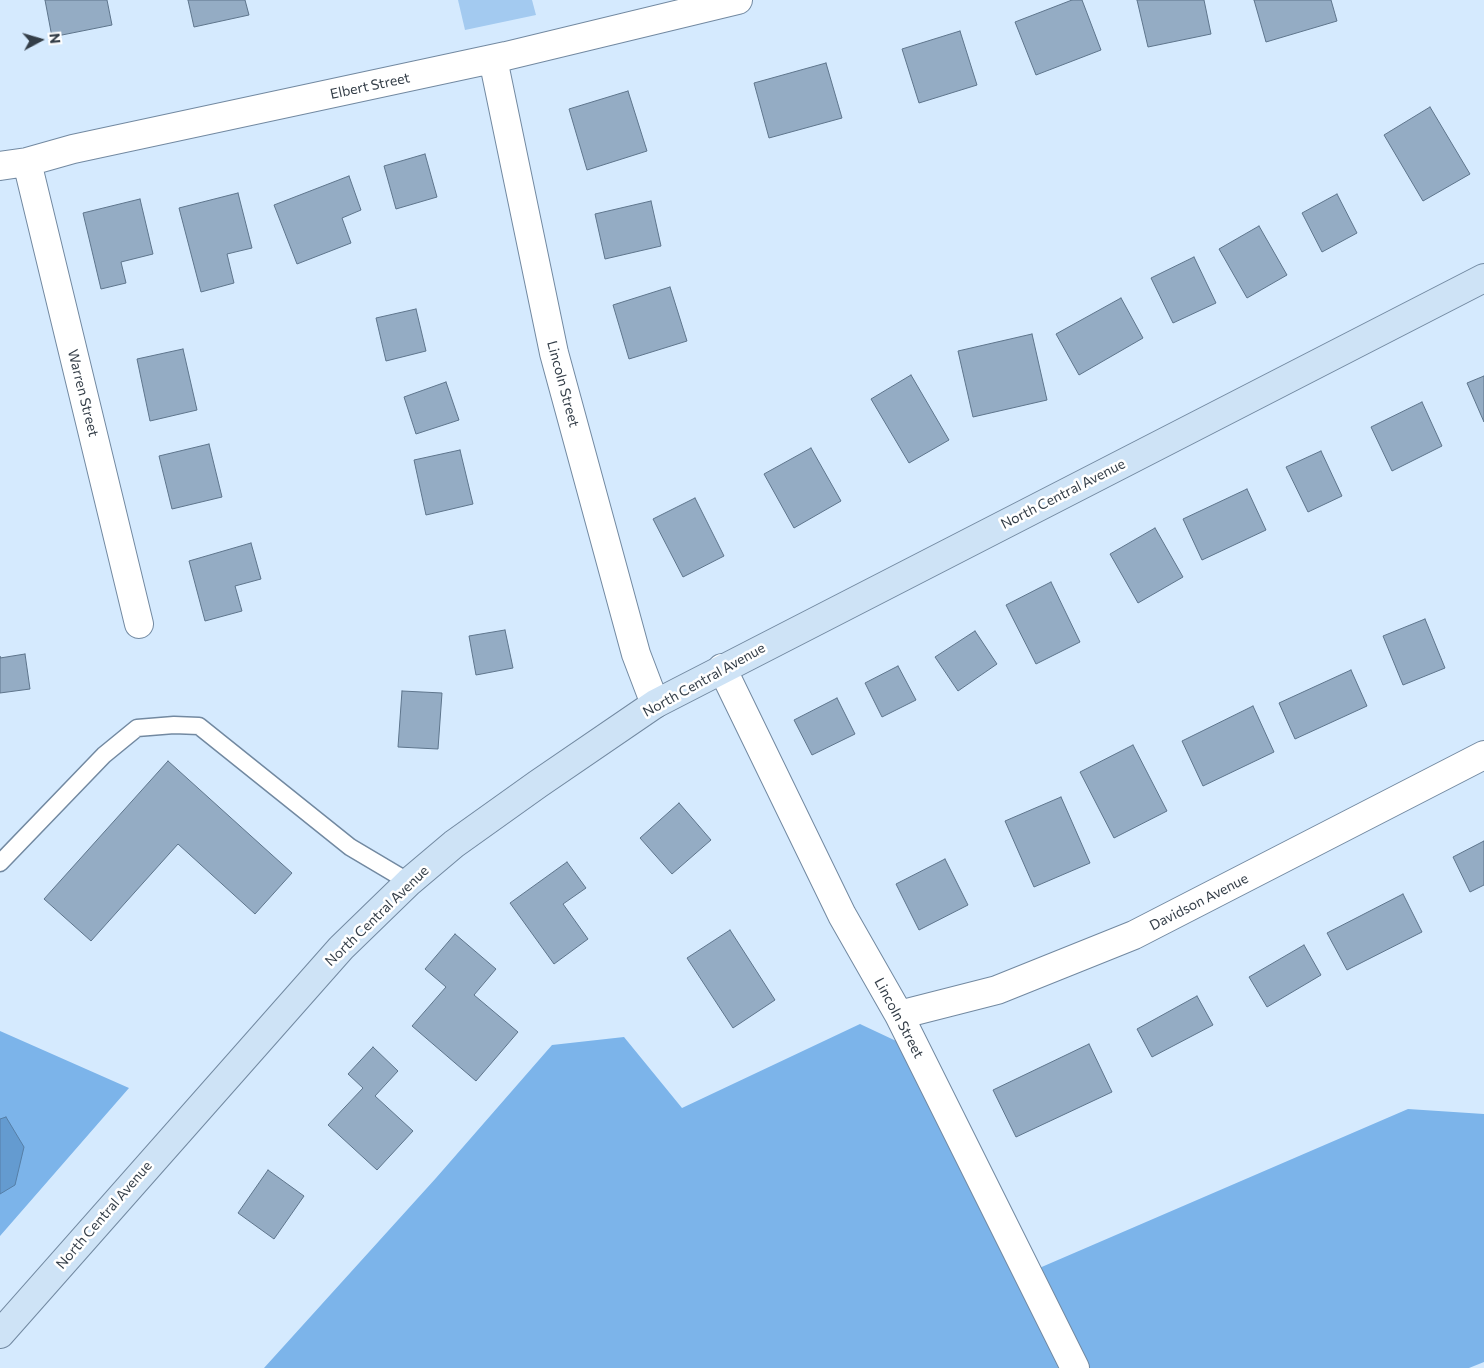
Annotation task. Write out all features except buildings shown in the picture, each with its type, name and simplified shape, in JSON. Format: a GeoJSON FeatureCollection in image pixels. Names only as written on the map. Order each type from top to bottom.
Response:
{"type":"FeatureCollection","features":[{"type":"Feature","properties":{"kind":"main road","name":"North Central Avenue"},"geometry":{"type":"LineString","coordinates":[[0,1334],[334,956],[408,882],[454,844],[656,704],[722,668],[1484,278]]}},
{"type":"Feature","properties":{"kind":"street","name":"Elbert Street"},"geometry":{"type":"LineString","coordinates":[[0,166],[27,162],[73,149],[493,59],[738,0]]}},
{"type":"Feature","properties":{"kind":"street","name":"Lincoln Street"},"geometry":{"type":"LineString","coordinates":[[493,59],[554,352],[636,654],[656,704]]}},
{"type":"Feature","properties":{"kind":"street","name":"Warren Street"},"geometry":{"type":"LineString","coordinates":[[27,162],[139,624]]}},
{"type":"Feature","properties":{"kind":"street","name":"Lincoln Street"},"geometry":{"type":"LineString","coordinates":[[722,668],[842,915],[899,1015],[1075,1368]]}},
{"type":"Feature","properties":{"kind":"street","name":"Davidson Avenue"},"geometry":{"type":"LineString","coordinates":[[899,1015],[997,990],[1134,935],[1484,755]]}},
{"type":"Feature","properties":{"kind":"lane"},"geometry":{"type":"LineString","coordinates":[[0,863],[104,755],[137,728],[182,725],[199,726],[350,847],[408,882]]}},
{"type":"Feature","properties":{"kind":"shaded area"},"geometry":{"type":"Polygon","coordinates":[[[458,0],[532,0],[536,15],[465,30],[458,0]]]}},
{"type":"Feature","properties":{"kind":"shaded area"},"geometry":{"type":"Polygon","coordinates":[[[860,1024],[926,1055],[1037,1269],[1408,1109],[1484,1114],[1484,1362],[1469,1368],[264,1368],[436,1178],[552,1045],[624,1037],[682,1108],[860,1024]]]}},
{"type":"Feature","properties":{"kind":"shaded area"},"geometry":{"type":"Polygon","coordinates":[[[0,1031],[129,1088],[0,1236],[0,1031]]]}},
{"type":"Feature","properties":{"kind":"shaded area"},"geometry":{"type":"Polygon","coordinates":[[[6,1117],[24,1147],[15,1185],[0,1194],[0,1119],[6,1117]]]}}]}
